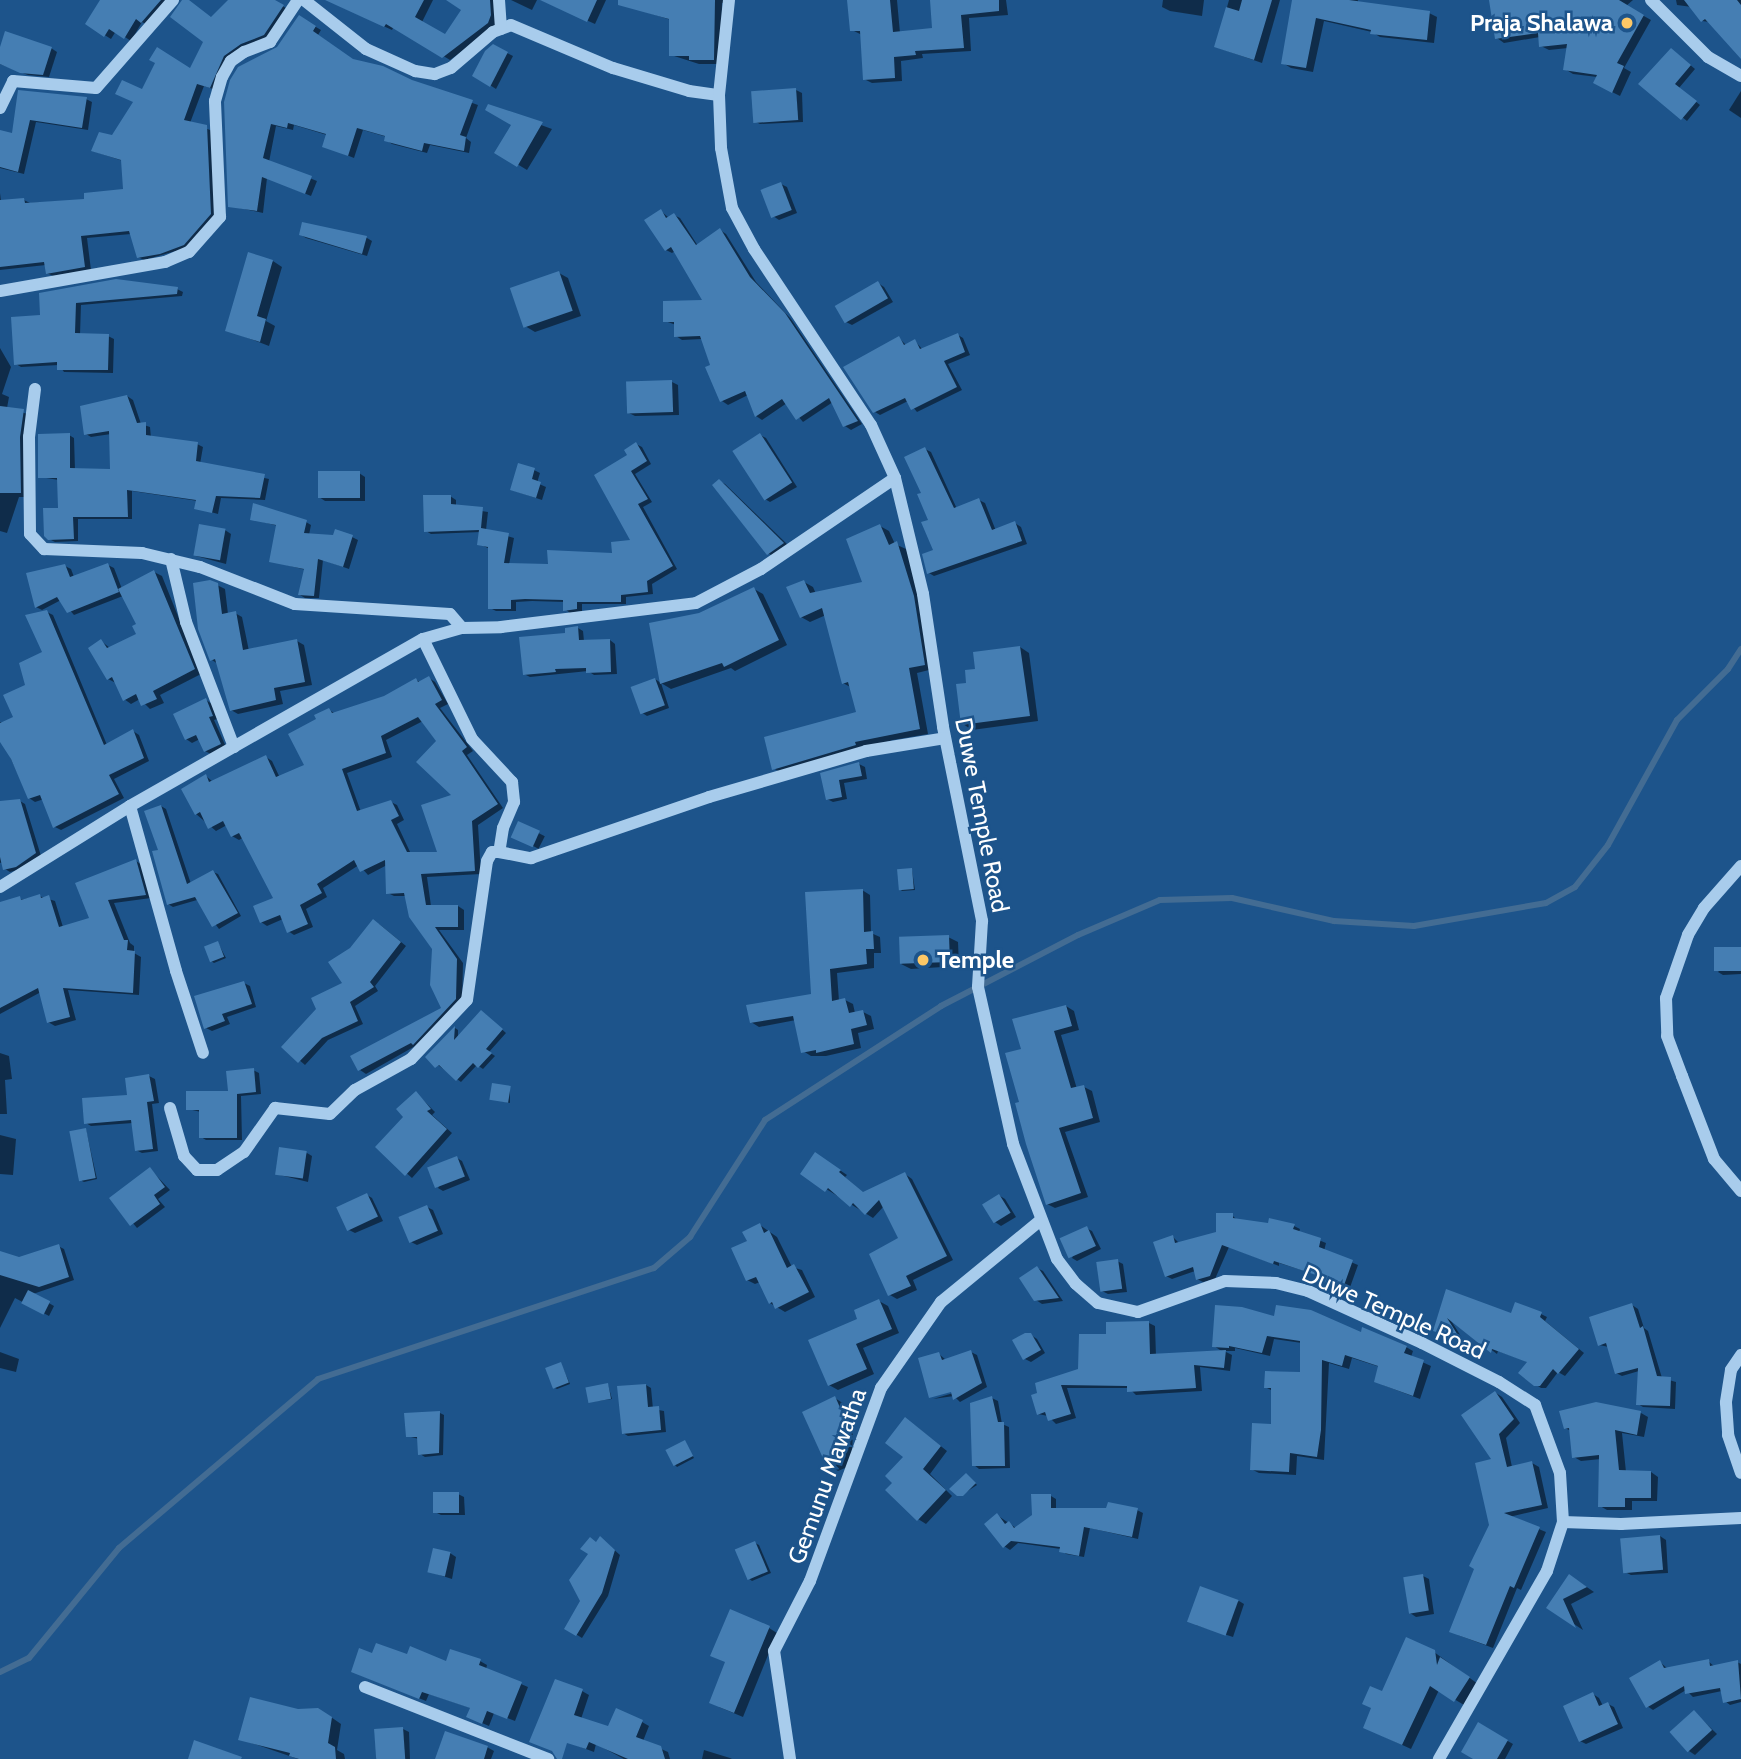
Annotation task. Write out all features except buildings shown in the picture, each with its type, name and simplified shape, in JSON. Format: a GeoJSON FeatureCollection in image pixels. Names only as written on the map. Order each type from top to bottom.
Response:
{"type":"FeatureCollection","features":[{"type":"Feature","properties":{"kind":"street"},"geometry":{"type":"LineString","coordinates":[[0,108],[13,81],[96,88],[173,0]]}},
{"type":"Feature","properties":{"kind":"street"},"geometry":{"type":"LineString","coordinates":[[0,291],[151,265],[189,253],[220,217],[215,101],[222,77],[231,61],[244,52],[270,42],[298,0]]}},
{"type":"Feature","properties":{"kind":"street"},"geometry":{"type":"LineString","coordinates":[[304,0],[366,49],[415,72],[435,74],[451,68],[501,29],[511,25],[613,68],[689,91],[719,95]]}},
{"type":"Feature","properties":{"kind":"street"},"geometry":{"type":"LineString","coordinates":[[499,0],[501,29]]}},
{"type":"Feature","properties":{"kind":"street","name":"Duwe Temple Road"},"geometry":{"type":"LineString","coordinates":[[729,0],[719,95],[722,148],[732,208],[754,249],[871,425],[895,478],[923,594],[945,738],[982,921],[978,987],[1013,1144],[1058,1259],[1076,1284],[1098,1303],[1138,1312],[1225,1281],[1276,1283],[1308,1291],[1381,1323],[1499,1382],[1535,1405],[1560,1473],[1563,1522],[1547,1571],[1439,1759]]}},
{"type":"Feature","properties":{"kind":"street"},"geometry":{"type":"LineString","coordinates":[[1651,0],[1709,58],[1741,76]]}},
{"type":"Feature","properties":{"kind":"street"},"geometry":{"type":"LineString","coordinates":[[35,389],[29,438],[30,534],[44,549],[142,553],[200,567],[295,604],[450,614],[462,628]]}},
{"type":"Feature","properties":{"kind":"street"},"geometry":{"type":"LineString","coordinates":[[0,887],[130,806],[423,639],[462,628],[501,627],[696,603],[761,569],[895,478]]}},
{"type":"Feature","properties":{"kind":"street"},"geometry":{"type":"LineString","coordinates":[[171,559],[186,622],[234,747]]}},
{"type":"Feature","properties":{"kind":"street"},"geometry":{"type":"LineString","coordinates":[[423,639],[472,739],[512,782],[514,802],[503,828],[499,852]]}},
{"type":"Feature","properties":{"kind":"street"},"geometry":{"type":"LineString","coordinates":[[170,1108],[184,1156],[197,1170],[217,1170],[244,1152],[275,1108],[330,1114],[355,1090],[411,1059],[467,1000],[487,861],[492,852],[531,858],[709,797],[866,751],[945,738]]}},
{"type":"Feature","properties":{"kind":"street"},"geometry":{"type":"LineString","coordinates":[[130,806],[176,971],[203,1053]]}},
{"type":"Feature","properties":{"kind":"street"},"geometry":{"type":"LineString","coordinates":[[1741,866],[1704,908],[1688,935],[1666,998],[1666,1021],[1667,1036],[1714,1158],[1741,1191]]}},
{"type":"Feature","properties":{"kind":"street","name":"Gemunu Mawatha"},"geometry":{"type":"LineString","coordinates":[[790,1759],[774,1650],[810,1581],[881,1388],[941,1302],[1041,1220]]}},
{"type":"Feature","properties":{"kind":"street"},"geometry":{"type":"LineString","coordinates":[[1741,1355],[1731,1370],[1726,1403],[1728,1435],[1741,1473]]}},
{"type":"Feature","properties":{"kind":"street"},"geometry":{"type":"LineString","coordinates":[[1563,1522],[1621,1524],[1741,1518]]}},
{"type":"Feature","properties":{"kind":"street"},"geometry":{"type":"LineString","coordinates":[[365,1687],[548,1759]]}},
{"type":"Feature","properties":{"kind":"waterway"},"geometry":{"type":"LineString","coordinates":[[0,1672],[29,1658],[119,1548],[318,1379],[654,1268],[690,1237],[765,1120],[941,1006],[1078,935],[1160,900],[1232,898],[1334,921],[1414,926],[1546,903],[1575,887],[1608,845],[1677,720],[1728,669],[1741,649]]}},
{"type":"Feature","properties":{"kind":"place","name":"Praja Shalawa"},"geometry":{"type":"Point","coordinates":[1627,23]}},
{"type":"Feature","properties":{"kind":"place","name":"Temple"},"geometry":{"type":"Point","coordinates":[923,960]}}]}
